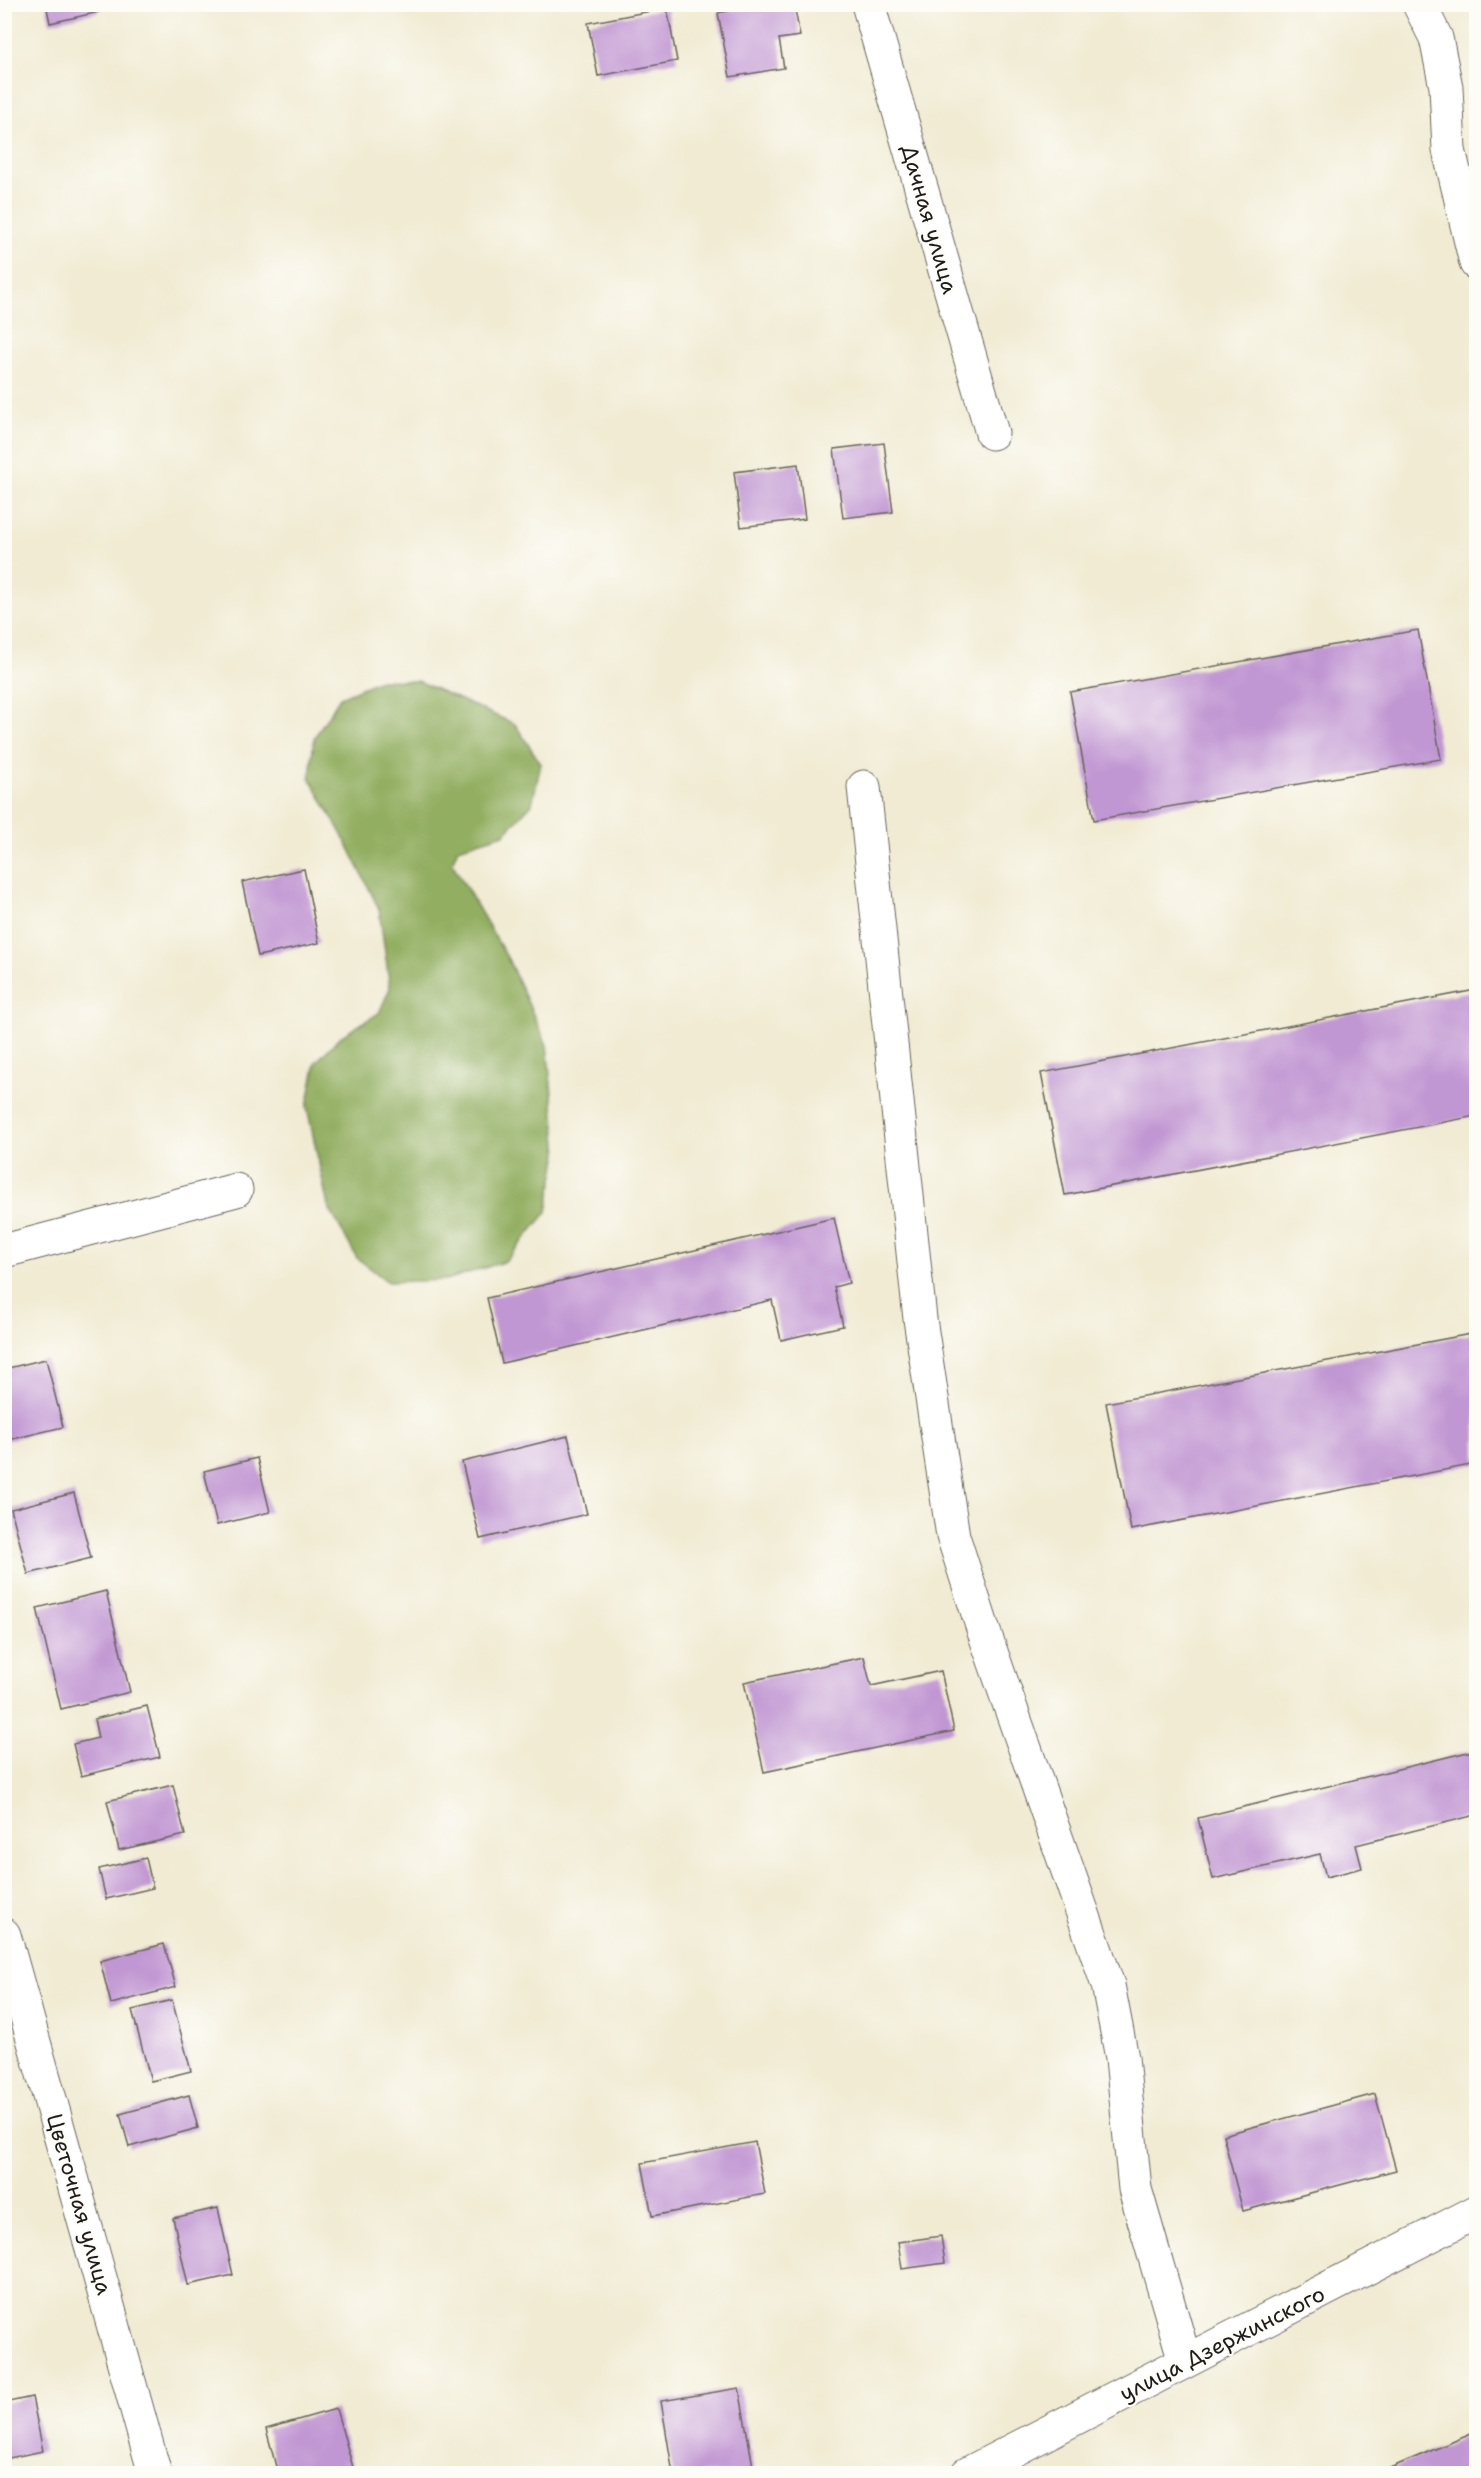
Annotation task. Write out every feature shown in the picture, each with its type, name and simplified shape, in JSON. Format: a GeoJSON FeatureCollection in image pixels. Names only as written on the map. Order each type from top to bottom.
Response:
{"type":"FeatureCollection","features":[{"type":"Feature","properties":{"kind":"street","name":"Дачная улица"},"geometry":{"type":"LineString","coordinates":[[868,4],[992,433]]}},
{"type":"Feature","properties":{"kind":"street"},"geometry":{"type":"LineString","coordinates":[[1419,4],[1436,38],[1446,87],[1449,150],[1476,263]]}},
{"type":"Feature","properties":{"kind":"street"},"geometry":{"type":"LineString","coordinates":[[864,787],[920,1319],[953,1536],[983,1629],[1108,1985],[1122,2058],[1135,2189],[1185,2361]]}},
{"type":"Feature","properties":{"kind":"street"},"geometry":{"type":"LineString","coordinates":[[4,1251],[236,1190]]}},
{"type":"Feature","properties":{"kind":"street","name":"Цветочная улица"},"geometry":{"type":"LineString","coordinates":[[4,1935],[155,2474]]}},
{"type":"Feature","properties":{"kind":"street","name":"улица Дзержинского"},"geometry":{"type":"LineString","coordinates":[[967,2474],[1426,2240],[1476,2211]]}},
{"type":"Feature","properties":{"kind":"green space"},"geometry":{"type":"Polygon","coordinates":[[[380,680],[418,681],[515,724],[541,764],[532,804],[504,834],[458,848],[452,863],[508,959],[547,1045],[558,1153],[547,1212],[506,1261],[446,1280],[388,1282],[357,1258],[328,1206],[307,1107],[316,1062],[340,1037],[379,1013],[390,988],[379,909],[348,846],[310,778],[314,738],[340,697],[380,680]]]}},
{"type":"Feature","properties":{"kind":"building"},"geometry":{"type":"Polygon","coordinates":[[[46,4],[98,4],[99,12],[50,23],[46,4]]]}},
{"type":"Feature","properties":{"kind":"building"},"geometry":{"type":"Polygon","coordinates":[[[766,4],[794,4],[800,36],[779,39],[784,68],[730,77],[718,13],[766,4]]]}},
{"type":"Feature","properties":{"kind":"building"},"geometry":{"type":"Polygon","coordinates":[[[667,8],[677,61],[598,76],[588,23],[667,8]]]}},
{"type":"Feature","properties":{"kind":"building"},"geometry":{"type":"Polygon","coordinates":[[[884,443],[893,512],[843,518],[834,449],[884,443]]]}},
{"type":"Feature","properties":{"kind":"building"},"geometry":{"type":"Polygon","coordinates":[[[798,464],[805,519],[741,527],[734,472],[798,464]]]}},
{"type":"Feature","properties":{"kind":"building"},"geometry":{"type":"Polygon","coordinates":[[[1418,630],[1441,759],[1094,820],[1070,692],[1418,630]]]}},
{"type":"Feature","properties":{"kind":"building"},"geometry":{"type":"Polygon","coordinates":[[[304,869],[319,943],[258,956],[242,882],[304,869]]]}},
{"type":"Feature","properties":{"kind":"building"},"geometry":{"type":"Polygon","coordinates":[[[1476,990],[1476,1116],[1065,1195],[1041,1073],[1476,990]]]}},
{"type":"Feature","properties":{"kind":"building"},"geometry":{"type":"Polygon","coordinates":[[[834,1218],[849,1283],[834,1287],[843,1326],[781,1340],[772,1300],[502,1363],[487,1298],[834,1218]]]}},
{"type":"Feature","properties":{"kind":"building"},"geometry":{"type":"Polygon","coordinates":[[[1476,1333],[1476,1464],[1131,1530],[1106,1403],[1476,1333]]]}},
{"type":"Feature","properties":{"kind":"building"},"geometry":{"type":"Polygon","coordinates":[[[46,1359],[63,1427],[4,1441],[4,1369],[46,1359]]]}},
{"type":"Feature","properties":{"kind":"building"},"geometry":{"type":"Polygon","coordinates":[[[568,1436],[587,1514],[480,1539],[462,1462],[568,1436]]]}},
{"type":"Feature","properties":{"kind":"building"},"geometry":{"type":"Polygon","coordinates":[[[257,1458],[270,1512],[217,1525],[204,1471],[257,1458]]]}},
{"type":"Feature","properties":{"kind":"building"},"geometry":{"type":"Polygon","coordinates":[[[74,1493],[91,1558],[28,1574],[11,1509],[74,1493]]]}},
{"type":"Feature","properties":{"kind":"building"},"geometry":{"type":"Polygon","coordinates":[[[106,1591],[130,1692],[61,1709],[37,1608],[106,1591]]]}},
{"type":"Feature","properties":{"kind":"building"},"geometry":{"type":"Polygon","coordinates":[[[864,1657],[871,1686],[941,1671],[954,1731],[764,1772],[744,1682],[864,1657]]]}},
{"type":"Feature","properties":{"kind":"building"},"geometry":{"type":"Polygon","coordinates":[[[147,1706],[160,1757],[81,1776],[73,1744],[98,1738],[94,1719],[147,1706]]]}},
{"type":"Feature","properties":{"kind":"building"},"geometry":{"type":"Polygon","coordinates":[[[1476,1750],[1476,1815],[1356,1845],[1362,1868],[1326,1877],[1320,1854],[1213,1879],[1198,1818],[1476,1750]]]}},
{"type":"Feature","properties":{"kind":"building"},"geometry":{"type":"Polygon","coordinates":[[[173,1785],[185,1835],[119,1850],[107,1801],[173,1785]]]}},
{"type":"Feature","properties":{"kind":"building"},"geometry":{"type":"Polygon","coordinates":[[[146,1858],[153,1888],[106,1899],[99,1869],[146,1858]]]}},
{"type":"Feature","properties":{"kind":"building"},"geometry":{"type":"Polygon","coordinates":[[[164,1944],[176,1987],[111,2004],[100,1961],[164,1944]]]}},
{"type":"Feature","properties":{"kind":"building"},"geometry":{"type":"Polygon","coordinates":[[[172,2000],[191,2071],[151,2081],[132,2010],[172,2000]]]}},
{"type":"Feature","properties":{"kind":"building"},"geometry":{"type":"Polygon","coordinates":[[[1375,2094],[1396,2170],[1243,2211],[1223,2135],[1375,2094]]]}},
{"type":"Feature","properties":{"kind":"building"},"geometry":{"type":"Polygon","coordinates":[[[189,2095],[198,2128],[129,2147],[120,2114],[189,2095]]]}},
{"type":"Feature","properties":{"kind":"building"},"geometry":{"type":"Polygon","coordinates":[[[755,2142],[765,2194],[652,2216],[642,2163],[755,2142]]]}},
{"type":"Feature","properties":{"kind":"building"},"geometry":{"type":"Polygon","coordinates":[[[218,2208],[233,2275],[188,2285],[173,2218],[218,2208]]]}},
{"type":"Feature","properties":{"kind":"building"},"geometry":{"type":"Polygon","coordinates":[[[941,2236],[945,2263],[902,2269],[898,2242],[941,2236]]]}},
{"type":"Feature","properties":{"kind":"building"},"geometry":{"type":"Polygon","coordinates":[[[739,2388],[754,2472],[673,2474],[661,2401],[739,2388]]]}},
{"type":"Feature","properties":{"kind":"building"},"geometry":{"type":"Polygon","coordinates":[[[32,2397],[43,2451],[4,2459],[4,2403],[32,2397]]]}},
{"type":"Feature","properties":{"kind":"building"},"geometry":{"type":"Polygon","coordinates":[[[336,2409],[355,2474],[278,2474],[266,2429],[336,2409]]]}},
{"type":"Feature","properties":{"kind":"building"},"geometry":{"type":"Polygon","coordinates":[[[1476,2432],[1476,2474],[1393,2474],[1390,2468],[1476,2432]]]}}]}
